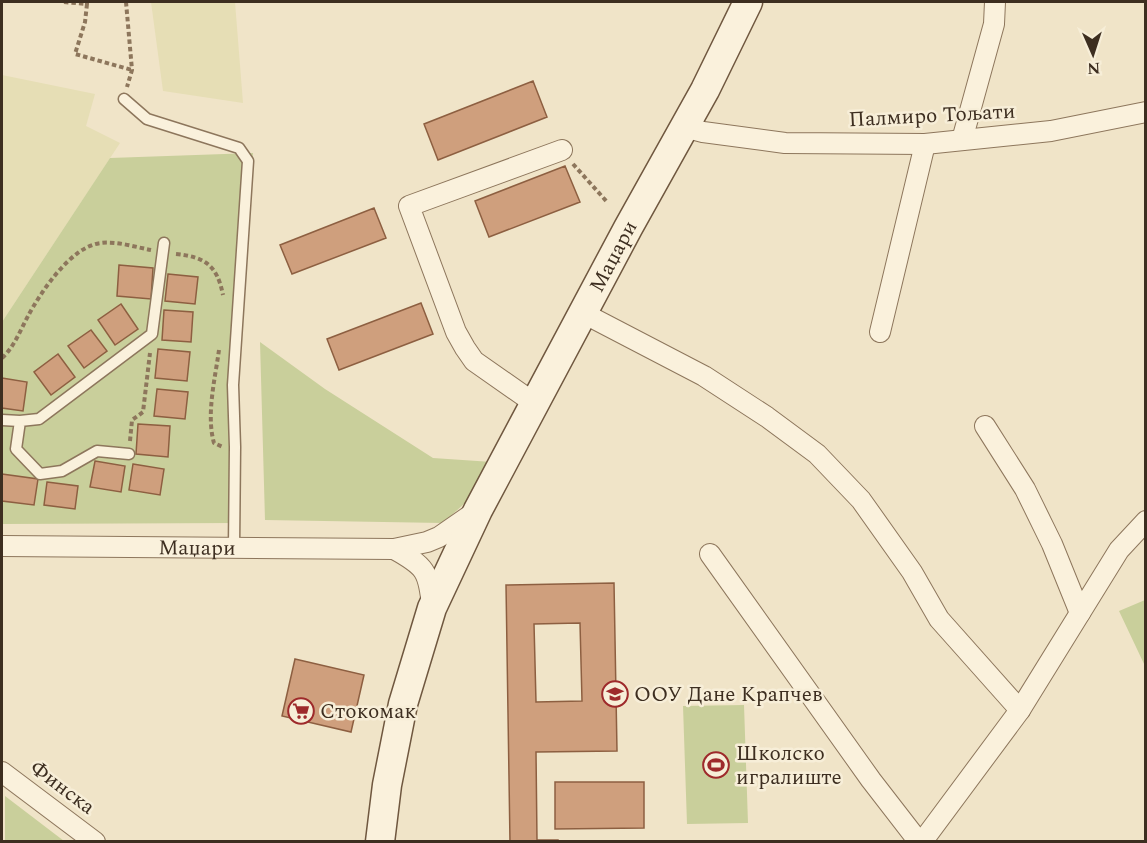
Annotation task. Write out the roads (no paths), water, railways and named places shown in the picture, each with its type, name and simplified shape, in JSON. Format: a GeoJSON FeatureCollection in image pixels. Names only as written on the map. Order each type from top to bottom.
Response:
{"type":"FeatureCollection","features":[{"type":"Feature","properties":{"kind":"street","name":"Маџари"},"geometry":{"type":"LineString","coordinates":[[380,842],[387,786],[403,704],[432,608],[478,510],[705,90],[748,2]]}},
{"type":"Feature","properties":{"kind":"street"},"geometry":{"type":"LineString","coordinates":[[962,140],[993,24],[995,2]]}},
{"type":"Feature","properties":{"kind":"street","name":"Палмиро Тољати"},"geometry":{"type":"LineString","coordinates":[[684,127],[704,132],[785,143],[925,144],[1051,131],[1146,112]]}},
{"type":"Feature","properties":{"kind":"street"},"geometry":{"type":"LineString","coordinates":[[880,332],[925,144]]}},
{"type":"Feature","properties":{"kind":"street"},"geometry":{"type":"LineString","coordinates":[[534,403],[474,361],[465,348],[456,332],[409,206],[562,150]]}},
{"type":"Feature","properties":{"kind":"street"},"geometry":{"type":"LineString","coordinates":[[583,313],[704,376],[767,417],[816,454],[861,500],[912,572],[939,619],[1020,710]]}},
{"type":"Feature","properties":{"kind":"street"},"geometry":{"type":"LineString","coordinates":[[985,426],[1025,489],[1052,544],[1080,614]]}},
{"type":"Feature","properties":{"kind":"street","name":"Маџари"},"geometry":{"type":"LineString","coordinates":[[2,546],[394,549],[439,537],[478,510]]}},
{"type":"Feature","properties":{"kind":"street"},"geometry":{"type":"LineString","coordinates":[[710,554],[871,780],[921,842],[1020,710],[1119,550],[1146,521]]}},
{"type":"Feature","properties":{"kind":"street","name":"Маџари"},"geometry":{"type":"LineString","coordinates":[[394,549],[415,561],[424,570],[431,589],[432,608]]}},
{"type":"Feature","properties":{"kind":"street","name":"Финска"},"geometry":{"type":"LineString","coordinates":[[2,772],[95,842]]}},
{"type":"Feature","properties":{"kind":"lane"},"geometry":{"type":"LineString","coordinates":[[124,99],[147,118],[239,148],[248,161],[233,385],[234,548]]}},
{"type":"Feature","properties":{"kind":"lane"},"geometry":{"type":"LineString","coordinates":[[2,420],[20,422],[39,418],[152,334],[164,243]]}},
{"type":"Feature","properties":{"kind":"lane"},"geometry":{"type":"LineString","coordinates":[[20,422],[16,449],[40,474],[62,471],[97,451],[129,454]]}},
{"type":"Feature","properties":{"kind":"place","name":"ООУ Дане Крапчев"},"geometry":{"type":"Point","coordinates":[615,694]}},
{"type":"Feature","properties":{"kind":"place","name":"Стокомак"},"geometry":{"type":"Point","coordinates":[301,711]}},
{"type":"Feature","properties":{"kind":"place","name":"Школско игралиште"},"geometry":{"type":"Point","coordinates":[716,765]}}]}
